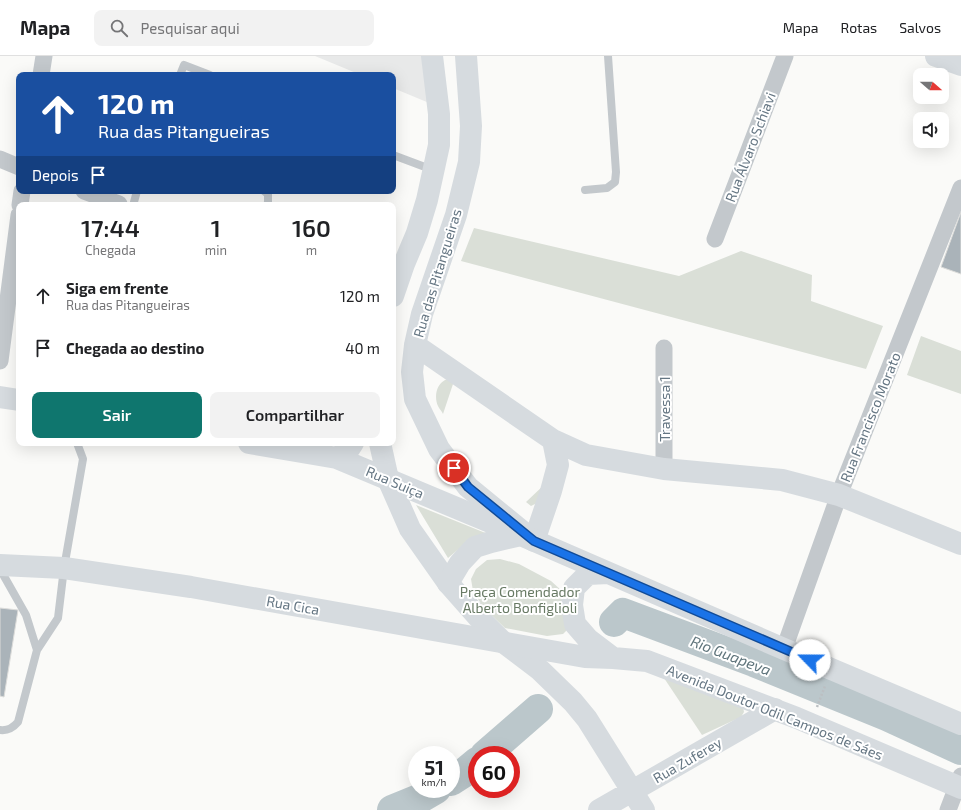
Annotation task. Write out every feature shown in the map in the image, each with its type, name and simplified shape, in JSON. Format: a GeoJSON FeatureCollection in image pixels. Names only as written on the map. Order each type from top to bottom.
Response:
{"type":"FeatureCollection","features":[{"type":"Feature","properties":{"kind":"main road"},"geometry":{"type":"LineString","coordinates":[[396,287],[417,233],[427,200],[439,145],[439,114],[432,56]]}},
{"type":"Feature","properties":{"kind":"main road","name":"Rua das Pitangueiras"},"geometry":{"type":"LineString","coordinates":[[466,56],[471,126],[469,162],[456,216],[422,314],[414,345],[412,372],[415,400],[439,449],[468,487],[527,538]]}},
{"type":"Feature","properties":{"kind":"main road"},"geometry":{"type":"LineString","coordinates":[[936,56],[961,65]]}},
{"type":"Feature","properties":{"kind":"main road"},"geometry":{"type":"LineString","coordinates":[[414,345],[553,440],[586,455],[664,469],[782,480],[839,495],[961,544]]}},
{"type":"Feature","properties":{"kind":"main road"},"geometry":{"type":"LineString","coordinates":[[0,397],[16,400]]}},
{"type":"Feature","properties":{"kind":"main road"},"geometry":{"type":"LineString","coordinates":[[527,538],[551,491],[558,465],[553,440]]}},
{"type":"Feature","properties":{"kind":"main road","name":"Rua Suiça"},"geometry":{"type":"LineString","coordinates":[[267,446],[337,458],[527,538]]}},
{"type":"Feature","properties":{"kind":"main road"},"geometry":{"type":"LineString","coordinates":[[337,458],[351,446]]}},
{"type":"Feature","properties":{"kind":"main road"},"geometry":{"type":"LineString","coordinates":[[381,446],[388,479],[410,529],[448,583],[478,617],[503,642],[540,670],[573,702],[587,719],[644,810]]}},
{"type":"Feature","properties":{"kind":"main road"},"geometry":{"type":"LineString","coordinates":[[448,583],[460,563],[475,547],[491,542],[527,538],[961,724]]}},
{"type":"Feature","properties":{"kind":"main road","name":"Rua Cica"},"geometry":{"type":"LineString","coordinates":[[0,565],[64,568],[199,588],[585,657]]}},
{"type":"Feature","properties":{"kind":"main road"},"geometry":{"type":"LineString","coordinates":[[608,573],[588,574],[574,588],[572,605],[575,624],[588,639],[613,658]]}},
{"type":"Feature","properties":{"kind":"main road","name":"Avenida Doutor Odil Campos de Sáes"},"geometry":{"type":"LineString","coordinates":[[585,657],[647,661],[960,781]]}},
{"type":"Feature","properties":{"kind":"main road","name":"Rua Zuferey"},"geometry":{"type":"LineString","coordinates":[[598,810],[775,709]]}},
{"type":"Feature","properties":{"kind":"street"},"geometry":{"type":"LineString","coordinates":[[41,72],[44,56]]}},
{"type":"Feature","properties":{"kind":"street","name":"Rua Álvaro Schiavi"},"geometry":{"type":"LineString","coordinates":[[715,239],[785,56]]}},
{"type":"Feature","properties":{"kind":"street"},"geometry":{"type":"LineString","coordinates":[[0,159],[16,166]]}},
{"type":"Feature","properties":{"kind":"street","name":"Rua Francisco Morato"},"geometry":{"type":"LineString","coordinates":[[784,649],[839,495],[961,188]]}},
{"type":"Feature","properties":{"kind":"street"},"geometry":{"type":"LineString","coordinates":[[93,194],[117,202]]}},
{"type":"Feature","properties":{"kind":"street"},"geometry":{"type":"LineString","coordinates":[[0,361],[16,238]]}},
{"type":"Feature","properties":{"kind":"street","name":"Travessa 1"},"geometry":{"type":"LineString","coordinates":[[664,348],[664,469]]}},
{"type":"Feature","properties":{"kind":"street"},"geometry":{"type":"LineString","coordinates":[[948,810],[960,781]]}},
{"type":"Feature","properties":{"kind":"lane"},"geometry":{"type":"LineString","coordinates":[[585,190],[607,188],[615,182],[616,172],[608,56]]}},
{"type":"Feature","properties":{"kind":"lane"},"geometry":{"type":"LineString","coordinates":[[181,72],[184,65],[202,72]]}},
{"type":"Feature","properties":{"kind":"lane"},"geometry":{"type":"LineString","coordinates":[[396,156],[434,170]]}},
{"type":"Feature","properties":{"kind":"lane"},"geometry":{"type":"LineString","coordinates":[[0,730],[6,731],[18,722],[37,650],[58,618],[64,568],[83,459],[78,446]]}},
{"type":"Feature","properties":{"kind":"lane"},"geometry":{"type":"LineString","coordinates":[[0,569],[26,615],[37,650]]}},
{"type":"Feature","properties":{"kind":"path"},"geometry":{"type":"LineString","coordinates":[[816,709],[826,685]]}},
{"type":"Feature","properties":{"kind":"shaded area"},"geometry":{"type":"Polygon","coordinates":[[[315,56],[426,56],[434,105],[396,89],[396,72],[354,72],[315,56]]]}},
{"type":"Feature","properties":{"kind":"green space"},"geometry":{"type":"Polygon","coordinates":[[[474,228],[679,276],[741,251],[812,275],[811,301],[883,326],[866,369],[461,261],[474,228]]]}},
{"type":"Feature","properties":{"kind":"green space"},"geometry":{"type":"Polygon","coordinates":[[[921,336],[961,351],[961,394],[907,375],[921,336]]]}},
{"type":"Feature","properties":{"kind":"green space"},"geometry":{"type":"Polygon","coordinates":[[[455,378],[443,414],[437,403],[436,395],[438,388],[445,380],[455,378]]]}},
{"type":"Feature","properties":{"kind":"green space"},"geometry":{"type":"Polygon","coordinates":[[[545,484],[539,502],[531,506],[526,502],[545,484]]]}},
{"type":"Feature","properties":{"kind":"green space","name":"Praça Comendador Alberto Bonfiglioli"},"geometry":{"type":"Polygon","coordinates":[[[416,505],[488,534],[466,543],[448,558],[416,505]]]}},
{"type":"Feature","properties":{"kind":"green space","name":"Praça Comendador Alberto Bonfiglioli"},"geometry":{"type":"Polygon","coordinates":[[[500,559],[519,564],[551,581],[561,590],[568,612],[569,628],[563,634],[547,636],[505,628],[483,607],[473,591],[471,579],[476,569],[487,560],[500,559]]]}},
{"type":"Feature","properties":{"kind":"green space"},"geometry":{"type":"Polygon","coordinates":[[[662,675],[743,707],[744,712],[741,717],[702,735],[662,675]]]}},
{"type":"Feature","properties":{"kind":"building"},"geometry":{"type":"Polygon","coordinates":[[[961,212],[961,274],[941,267],[961,212]]]}},
{"type":"Feature","properties":{"kind":"building"},"geometry":{"type":"Polygon","coordinates":[[[0,608],[18,610],[4,697],[0,696],[0,608]]]}},
{"type":"Feature","properties":{"kind":"waterway","name":"Rio Guapeva"},"geometry":{"type":"LineString","coordinates":[[614,622],[623,613],[754,662],[887,716],[961,750]]}},
{"type":"Feature","properties":{"kind":"waterway","name":"Rio Guapeva"},"geometry":{"type":"LineString","coordinates":[[495,746],[538,709]]}},
{"type":"Feature","properties":{"kind":"waterway","name":"Rio Guapeva"},"geometry":{"type":"LineString","coordinates":[[460,775],[468,770]]}},
{"type":"Feature","properties":{"kind":"waterway","name":"Rio Guapeva"},"geometry":{"type":"LineString","coordinates":[[392,810],[421,798]]}},
{"type":"Feature","properties":{"kind":"route"},"geometry":{"type":"LineString","coordinates":[[454,468],[468,487],[534,541],[810,660]]}}]}
